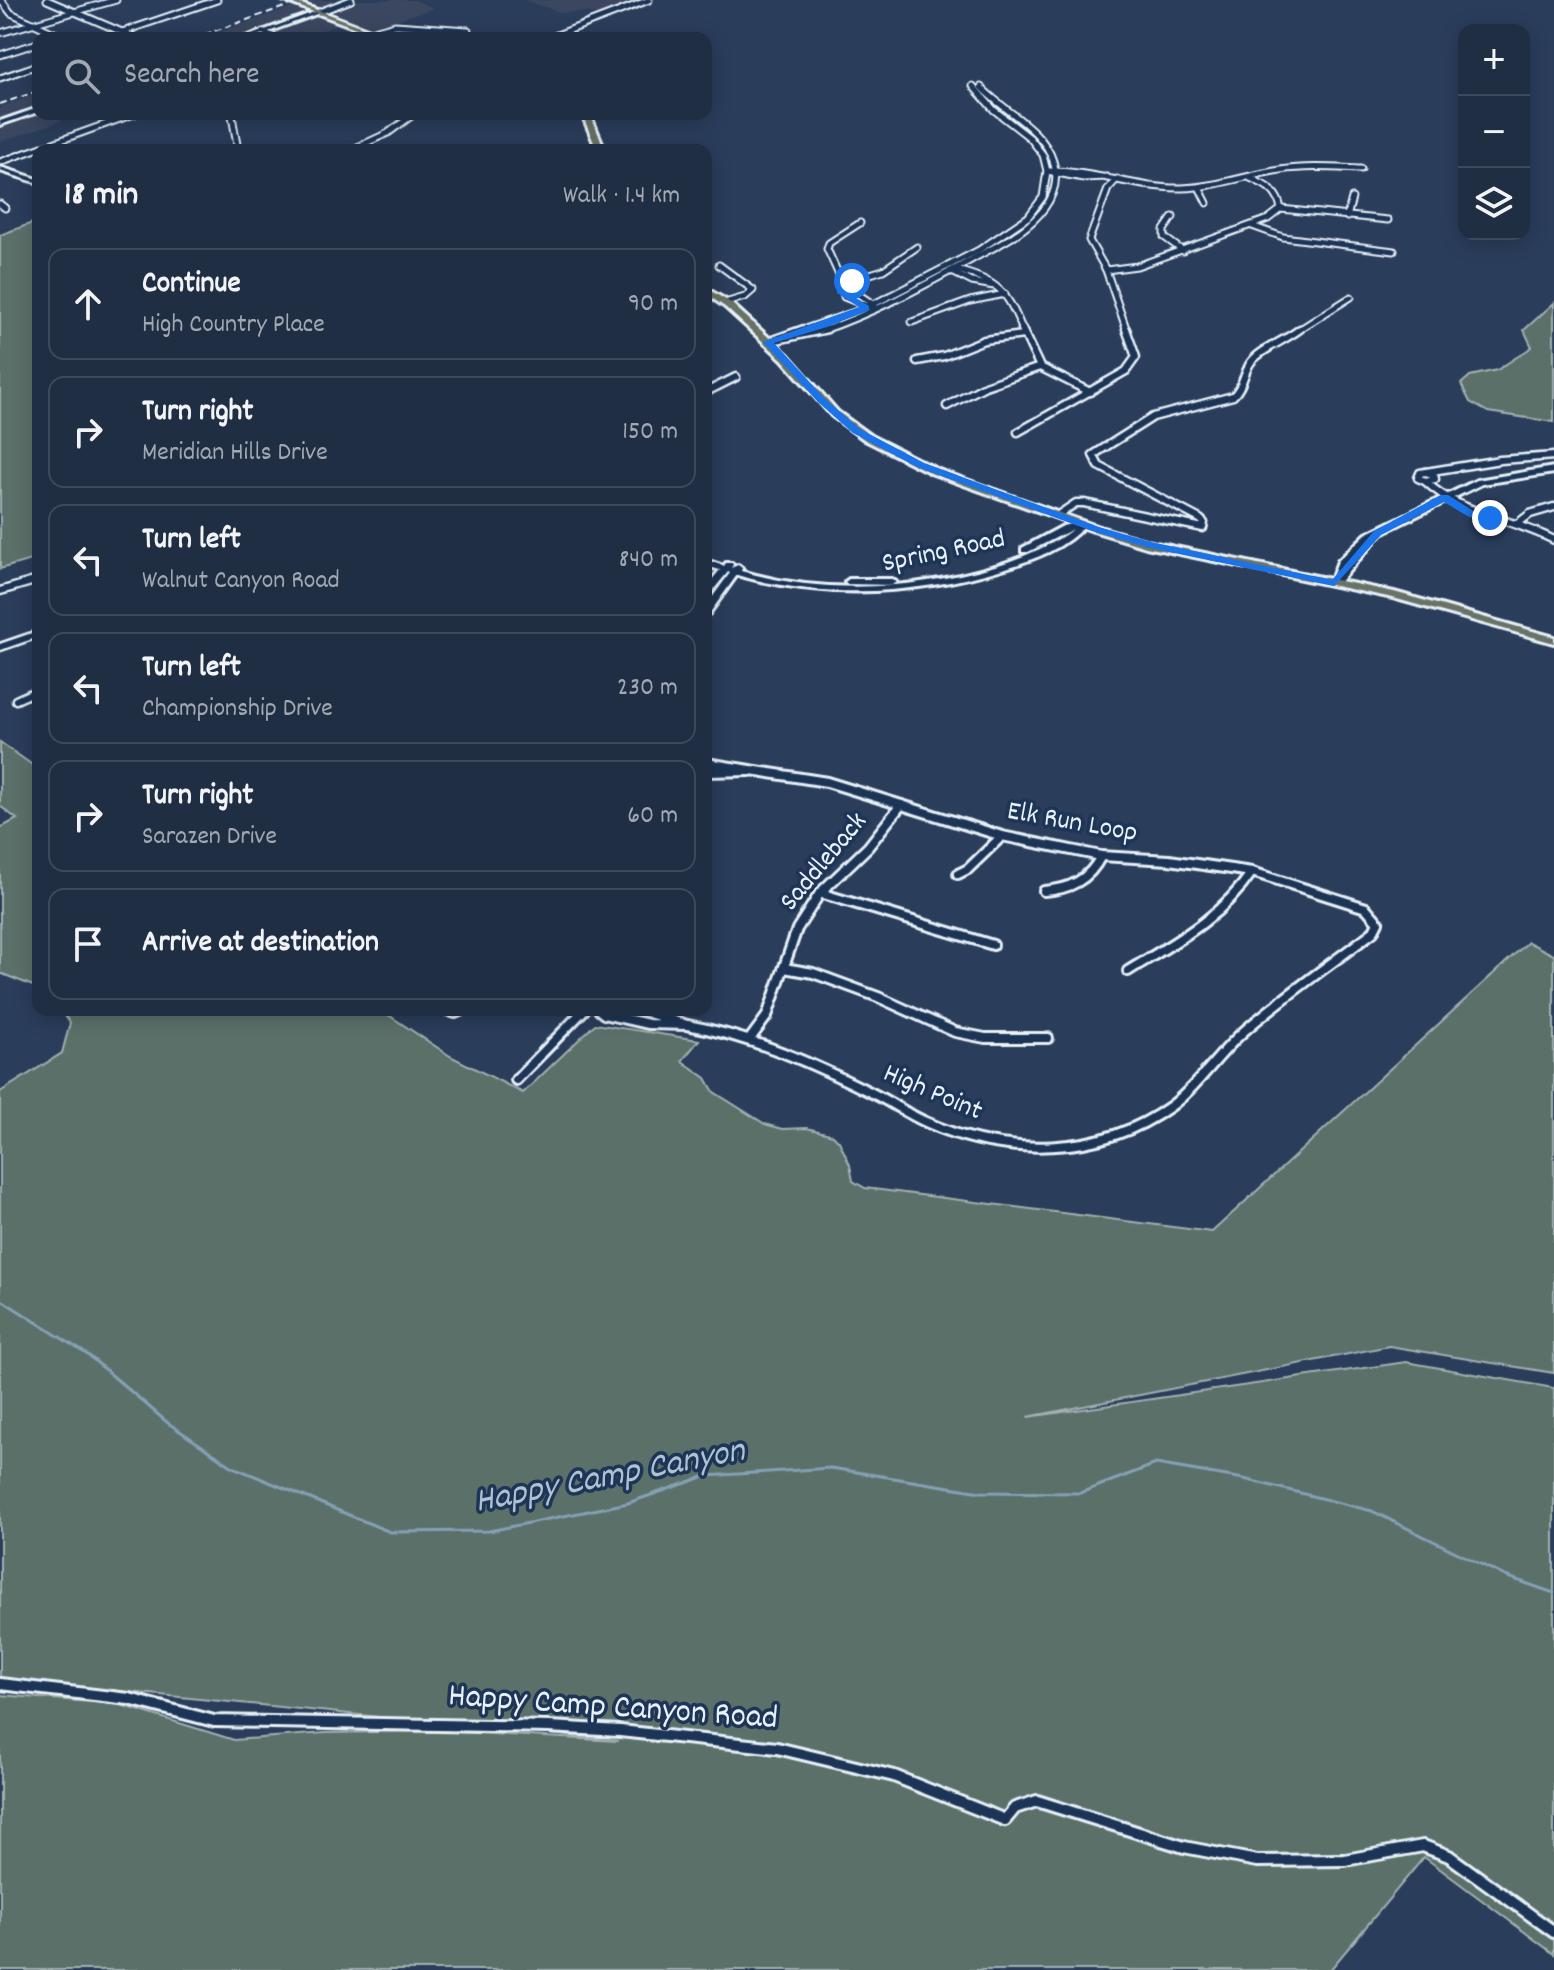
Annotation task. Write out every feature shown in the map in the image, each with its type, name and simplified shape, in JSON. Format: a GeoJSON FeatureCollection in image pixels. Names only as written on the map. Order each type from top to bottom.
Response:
{"type":"FeatureCollection","features":[{"type":"Feature","properties":{"kind":"main road"},"geometry":{"type":"LineString","coordinates":[[285,0],[369,31]]}},
{"type":"Feature","properties":{"kind":"main road"},"geometry":{"type":"LineString","coordinates":[[294,0],[319,12]]}},
{"type":"Feature","properties":{"kind":"main road"},"geometry":{"type":"LineString","coordinates":[[588,120],[598,144]]}},
{"type":"Feature","properties":{"kind":"main road"},"geometry":{"type":"LineString","coordinates":[[712,294],[767,342],[835,414],[868,438],[936,472],[1149,545],[1429,603],[1479,621],[1554,640]]}},
{"type":"Feature","properties":{"kind":"street"},"geometry":{"type":"LineString","coordinates":[[1,0],[7,10],[52,32]]}},
{"type":"Feature","properties":{"kind":"street"},"geometry":{"type":"LineString","coordinates":[[47,0],[122,32],[217,0]]}},
{"type":"Feature","properties":{"kind":"street"},"geometry":{"type":"LineString","coordinates":[[0,33],[116,0]]}},
{"type":"Feature","properties":{"kind":"street"},"geometry":{"type":"LineString","coordinates":[[263,32],[351,0]]}},
{"type":"Feature","properties":{"kind":"street"},"geometry":{"type":"LineString","coordinates":[[565,32],[649,0]]}},
{"type":"Feature","properties":{"kind":"street"},"geometry":{"type":"LineString","coordinates":[[0,12],[7,10]]}},
{"type":"Feature","properties":{"kind":"street"},"geometry":{"type":"LineString","coordinates":[[366,32],[395,25],[468,30]]}},
{"type":"Feature","properties":{"kind":"street"},"geometry":{"type":"LineString","coordinates":[[0,55],[32,45]]}},
{"type":"Feature","properties":{"kind":"street"},"geometry":{"type":"LineString","coordinates":[[0,78],[32,67]]}},
{"type":"Feature","properties":{"kind":"street"},"geometry":{"type":"LineString","coordinates":[[950,270],[1028,217],[1043,197],[1047,171],[1043,155],[1023,128],[994,110],[973,86]]}},
{"type":"Feature","properties":{"kind":"street"},"geometry":{"type":"LineString","coordinates":[[767,342],[871,307],[1020,233],[1035,219],[1056,188],[1056,172],[1045,146],[994,103],[981,87]]}},
{"type":"Feature","properties":{"kind":"street"},"geometry":{"type":"LineString","coordinates":[[0,123],[32,112]]}},
{"type":"Feature","properties":{"kind":"street"},"geometry":{"type":"LineString","coordinates":[[55,144],[118,120]]}},
{"type":"Feature","properties":{"kind":"street"},"geometry":{"type":"LineString","coordinates":[[233,120],[237,144]]}},
{"type":"Feature","properties":{"kind":"street"},"geometry":{"type":"LineString","coordinates":[[364,144],[388,133],[406,120]]}},
{"type":"Feature","properties":{"kind":"street"},"geometry":{"type":"LineString","coordinates":[[0,165],[32,153]]}},
{"type":"Feature","properties":{"kind":"street"},"geometry":{"type":"LineString","coordinates":[[0,165],[32,177]]}},
{"type":"Feature","properties":{"kind":"street"},"geometry":{"type":"LineString","coordinates":[[1047,171],[1107,177],[1148,186],[1199,187],[1226,185],[1296,168],[1361,169]]}},
{"type":"Feature","properties":{"kind":"street"},"geometry":{"type":"LineString","coordinates":[[1250,178],[1275,190],[1281,209]]}},
{"type":"Feature","properties":{"kind":"street"},"geometry":{"type":"LineString","coordinates":[[1018,432],[1126,371],[1136,357],[1106,270],[1089,240],[1108,189],[1117,179]]}},
{"type":"Feature","properties":{"kind":"street"},"geometry":{"type":"LineString","coordinates":[[1199,187],[1207,203]]}},
{"type":"Feature","properties":{"kind":"street"},"geometry":{"type":"LineString","coordinates":[[1347,217],[1352,198]]}},
{"type":"Feature","properties":{"kind":"street"},"geometry":{"type":"LineString","coordinates":[[1106,270],[1137,266],[1183,251],[1252,226],[1281,209],[1388,220]]}},
{"type":"Feature","properties":{"kind":"street"},"geometry":{"type":"LineString","coordinates":[[1173,217],[1164,230],[1164,237],[1183,251]]}},
{"type":"Feature","properties":{"kind":"street"},"geometry":{"type":"LineString","coordinates":[[860,223],[829,243],[827,249],[843,283],[871,307]]}},
{"type":"Feature","properties":{"kind":"street"},"geometry":{"type":"LineString","coordinates":[[1252,226],[1283,237],[1394,251]]}},
{"type":"Feature","properties":{"kind":"street"},"geometry":{"type":"LineString","coordinates":[[843,283],[868,276],[904,258],[917,247]]}},
{"type":"Feature","properties":{"kind":"street"},"geometry":{"type":"LineString","coordinates":[[719,265],[753,290],[745,297],[725,303]]}},
{"type":"Feature","properties":{"kind":"street"},"geometry":{"type":"LineString","coordinates":[[950,270],[983,278],[1011,298],[1040,367],[1090,392]]}},
{"type":"Feature","properties":{"kind":"street"},"geometry":{"type":"LineString","coordinates":[[950,270],[994,286]]}},
{"type":"Feature","properties":{"kind":"street"},"geometry":{"type":"LineString","coordinates":[[976,282],[983,278]]}},
{"type":"Feature","properties":{"kind":"street"},"geometry":{"type":"LineString","coordinates":[[842,294],[843,283]]}},
{"type":"Feature","properties":{"kind":"street"},"geometry":{"type":"LineString","coordinates":[[842,294],[856,292]]}},
{"type":"Feature","properties":{"kind":"street"},"geometry":{"type":"LineString","coordinates":[[842,294],[871,307]]}},
{"type":"Feature","properties":{"kind":"street"},"geometry":{"type":"LineString","coordinates":[[912,322],[970,301],[1006,294]]}},
{"type":"Feature","properties":{"kind":"street"},"geometry":{"type":"LineString","coordinates":[[1058,515],[1076,503],[1084,503],[1203,528],[1204,523],[1200,519],[1099,466],[1093,455],[1153,417],[1233,396],[1241,389],[1246,371],[1255,357],[1351,297]]}},
{"type":"Feature","properties":{"kind":"street"},"geometry":{"type":"LineString","coordinates":[[917,361],[944,356],[984,340],[1024,335]]}},
{"type":"Feature","properties":{"kind":"street"},"geometry":{"type":"LineString","coordinates":[[947,406],[1000,379],[1040,367]]}},
{"type":"Feature","properties":{"kind":"street"},"geometry":{"type":"LineString","coordinates":[[712,389],[736,377]]}},
{"type":"Feature","properties":{"kind":"street"},"geometry":{"type":"LineString","coordinates":[[1554,456],[1444,468],[1417,475],[1444,498],[1472,515],[1517,524],[1554,540]]}},
{"type":"Feature","properties":{"kind":"street"},"geometry":{"type":"LineString","coordinates":[[1425,481],[1435,479],[1434,475],[1444,468]]}},
{"type":"Feature","properties":{"kind":"street"},"geometry":{"type":"LineString","coordinates":[[1334,583],[1335,573],[1350,553],[1369,536],[1444,498],[1495,478],[1554,470]]}},
{"type":"Feature","properties":{"kind":"street"},"geometry":{"type":"LineString","coordinates":[[1426,472],[1434,475]]}},
{"type":"Feature","properties":{"kind":"street"},"geometry":{"type":"LineString","coordinates":[[1517,524],[1530,514],[1554,507]]}},
{"type":"Feature","properties":{"kind":"street","name":"Spring Road"},"geometry":{"type":"LineString","coordinates":[[712,564],[815,588],[869,590],[910,587],[1010,564],[1050,547],[1076,532],[1082,524]]}},
{"type":"Feature","properties":{"kind":"street","name":"Spring Road"},"geometry":{"type":"LineString","coordinates":[[712,558],[732,568]]}},
{"type":"Feature","properties":{"kind":"street"},"geometry":{"type":"LineString","coordinates":[[712,587],[732,568]]}},
{"type":"Feature","properties":{"kind":"street"},"geometry":{"type":"LineString","coordinates":[[712,602],[732,568]]}},
{"type":"Feature","properties":{"kind":"street"},"geometry":{"type":"LineString","coordinates":[[0,591],[32,582]]}},
{"type":"Feature","properties":{"kind":"street"},"geometry":{"type":"LineString","coordinates":[[0,647],[32,636]]}},
{"type":"Feature","properties":{"kind":"street"},"geometry":{"type":"LineString","coordinates":[[16,700],[32,693]]}},
{"type":"Feature","properties":{"kind":"street","name":"Elk Run Loop"},"geometry":{"type":"LineString","coordinates":[[712,764],[827,782],[1002,836],[1101,856],[1169,860],[1252,872],[1366,908],[1378,922]]}},
{"type":"Feature","properties":{"kind":"street","name":"Elk Run Loop"},"geometry":{"type":"LineString","coordinates":[[712,772],[755,770]]}},
{"type":"Feature","properties":{"kind":"street","name":"Saddleback"},"geometry":{"type":"LineString","coordinates":[[750,1039],[767,1016],[797,929],[820,893],[868,847],[901,805]]}},
{"type":"Feature","properties":{"kind":"street"},"geometry":{"type":"LineString","coordinates":[[958,874],[968,869],[1002,836]]}},
{"type":"Feature","properties":{"kind":"street"},"geometry":{"type":"LineString","coordinates":[[1044,891],[1063,890],[1080,881],[1095,870],[1101,856]]}},
{"type":"Feature","properties":{"kind":"street"},"geometry":{"type":"LineString","coordinates":[[1128,971],[1196,929],[1234,898],[1252,872]]}},
{"type":"Feature","properties":{"kind":"street"},"geometry":{"type":"LineString","coordinates":[[820,893],[993,945]]}},
{"type":"Feature","properties":{"kind":"street","name":"High Point"},"geometry":{"type":"LineString","coordinates":[[612,1016],[627,1020],[658,1020],[750,1039],[848,1081],[934,1125],[988,1141],[1038,1148],[1089,1142],[1138,1127],[1173,1106],[1242,1033],[1373,932],[1378,922]]}},
{"type":"Feature","properties":{"kind":"street"},"geometry":{"type":"LineString","coordinates":[[784,968],[813,973],[878,997],[955,1032],[985,1038],[1048,1038]]}},
{"type":"Feature","properties":{"kind":"street"},"geometry":{"type":"LineString","coordinates":[[516,1080],[578,1016]]}},
{"type":"Feature","properties":{"kind":"street","name":"High Point"},"geometry":{"type":"LineString","coordinates":[[650,1016],[658,1020]]}},
{"type":"Feature","properties":{"kind":"street","name":"Happy Camp Canyon Road"},"geometry":{"type":"LineString","coordinates":[[0,1684],[129,1699],[214,1721],[549,1727],[620,1731],[777,1748],[894,1776],[1005,1820],[1015,1808],[1037,1801],[1184,1847],[1257,1861],[1345,1860],[1431,1847],[1449,1856],[1554,1932]]}},
{"type":"Feature","properties":{"kind":"shaded area"},"geometry":{"type":"Polygon","coordinates":[[[313,0],[415,0],[434,8],[371,28],[352,20],[317,32],[220,32],[313,0]]]}},
{"type":"Feature","properties":{"kind":"shaded area"},"geometry":{"type":"Polygon","coordinates":[[[525,0],[645,0],[602,17],[586,12],[561,13],[525,0]]]}},
{"type":"Feature","properties":{"kind":"shaded area"},"geometry":{"type":"Polygon","coordinates":[[[32,96],[32,120],[64,120],[0,142],[0,107],[32,96]]]}},
{"type":"Feature","properties":{"kind":"green space"},"geometry":{"type":"Polygon","coordinates":[[[32,223],[32,560],[0,569],[0,235],[32,223]]]}},
{"type":"Feature","properties":{"kind":"green space"},"geometry":{"type":"Polygon","coordinates":[[[1554,303],[1554,422],[1488,412],[1470,402],[1461,384],[1470,376],[1497,370],[1532,347],[1524,330],[1554,303]]]}},
{"type":"Feature","properties":{"kind":"green space"},"geometry":{"type":"Polygon","coordinates":[[[0,742],[32,765],[32,986],[0,973],[0,828],[17,819],[0,806],[0,742]]]}},
{"type":"Feature","properties":{"kind":"green space"},"geometry":{"type":"Polygon","coordinates":[[[1528,942],[1554,955],[1554,1373],[1389,1346],[1028,1417],[1406,1362],[1554,1388],[1554,1954],[1424,1857],[1330,1970],[0,1970],[0,1695],[118,1704],[234,1740],[325,1733],[437,1731],[618,1741],[0,1679],[0,1092],[62,1053],[70,1023],[65,1016],[390,1016],[450,1056],[523,1093],[595,1024],[699,1040],[682,1061],[706,1078],[714,1092],[765,1124],[783,1129],[807,1128],[833,1135],[850,1165],[853,1181],[865,1188],[1212,1232],[1528,942]]]}},
{"type":"Feature","properties":{"kind":"waterway","name":"Happy Camp Canyon"},"geometry":{"type":"LineString","coordinates":[[0,1299],[88,1355],[168,1423],[233,1467],[390,1532],[489,1531],[628,1503],[706,1476],[831,1468],[981,1492],[1080,1493],[1156,1464],[1244,1479],[1372,1511],[1505,1576],[1554,1593]]}},
{"type":"Feature","properties":{"kind":"railway"},"geometry":{"type":"LineString","coordinates":[[212,32],[305,0]]}},
{"type":"Feature","properties":{"kind":"railway"},"geometry":{"type":"LineString","coordinates":[[0,104],[32,93]]}},
{"type":"Feature","properties":{"kind":"route"},"geometry":{"type":"LineString","coordinates":[[852,281],[842,283],[841,293],[866,308],[808,331],[767,342],[785,357],[835,414],[857,431],[936,472],[1149,545],[1334,583],[1378,533],[1444,498],[1472,515],[1490,518]]}}]}
